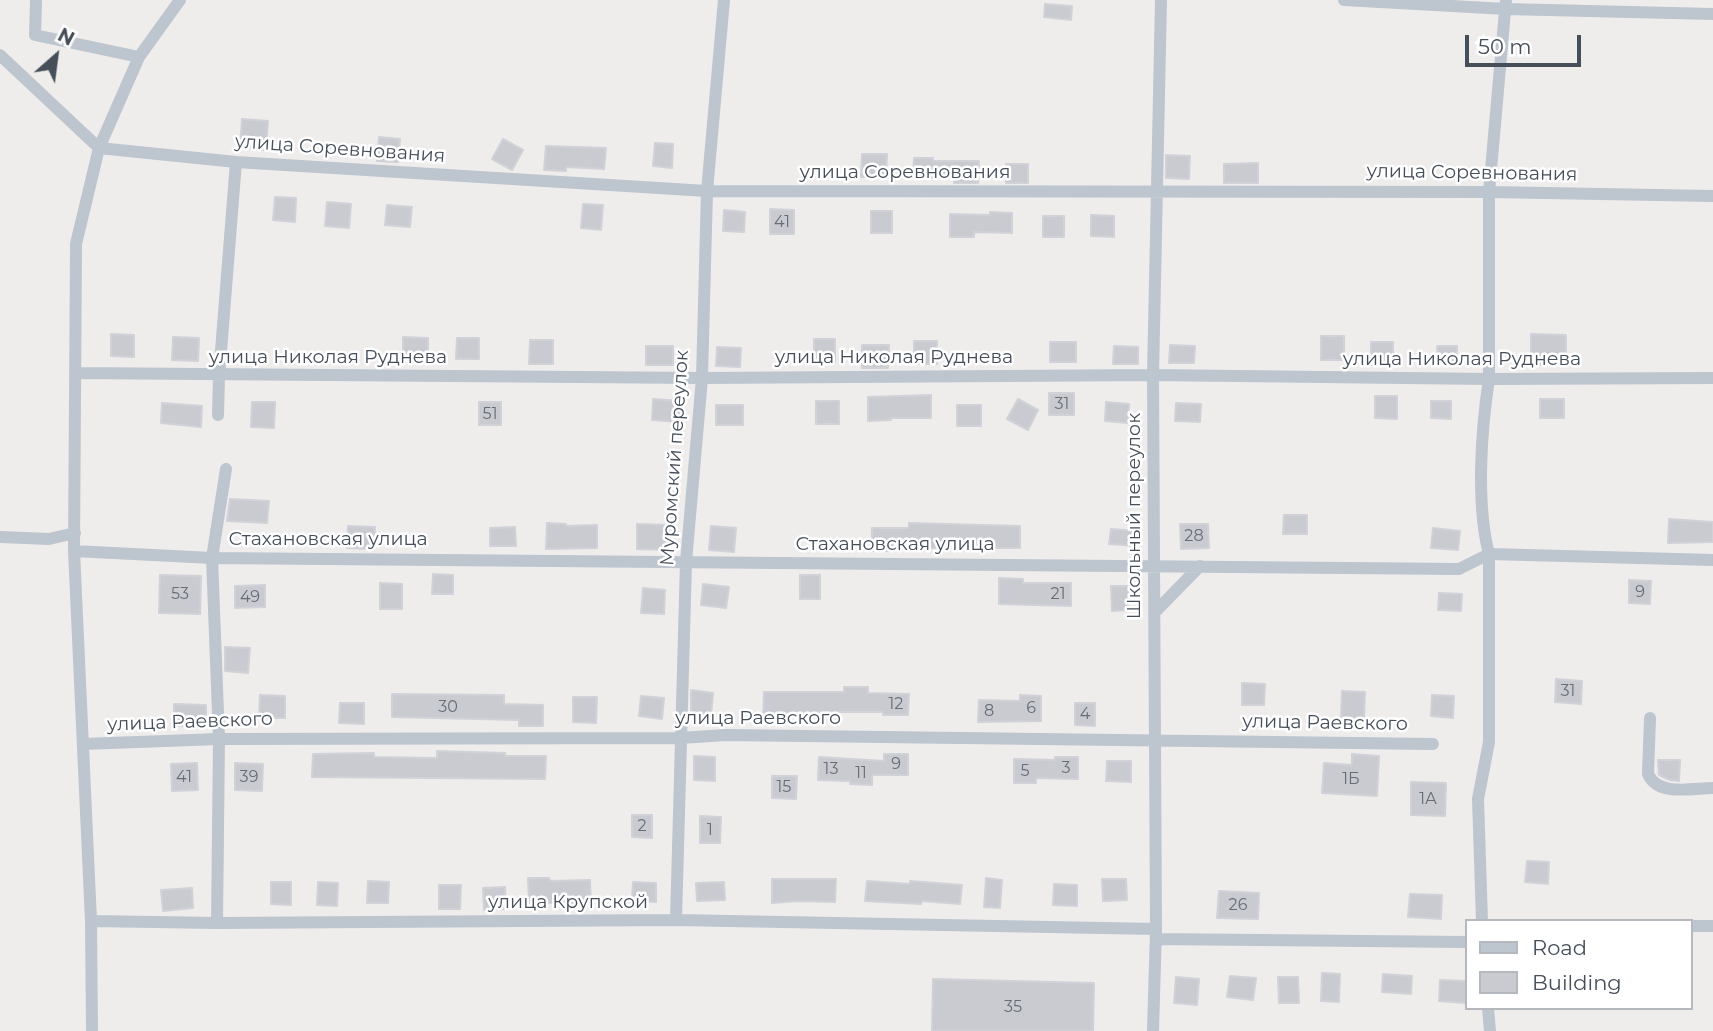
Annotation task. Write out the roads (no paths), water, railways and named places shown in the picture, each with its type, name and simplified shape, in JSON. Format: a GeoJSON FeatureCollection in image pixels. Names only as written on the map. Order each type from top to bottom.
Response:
{"type":"FeatureCollection","features":[{"type":"Feature","properties":{"kind":"street"},"geometry":{"type":"LineString","coordinates":[[36,0],[35,35],[139,57]]}},
{"type":"Feature","properties":{"kind":"street"},"geometry":{"type":"LineString","coordinates":[[92,1031],[91,921],[74,551],[76,244],[99,148],[139,57],[180,0]]}},
{"type":"Feature","properties":{"kind":"street","name":"Муромский переулок"},"geometry":{"type":"LineString","coordinates":[[676,920],[687,562],[702,378],[708,191],[724,0]]}},
{"type":"Feature","properties":{"kind":"street","name":"Школьный переулок"},"geometry":{"type":"LineString","coordinates":[[1153,1031],[1156,934],[1153,375],[1161,0]]}},
{"type":"Feature","properties":{"kind":"street"},"geometry":{"type":"LineString","coordinates":[[1344,0],[1506,4],[1713,14]]}},
{"type":"Feature","properties":{"kind":"street"},"geometry":{"type":"LineString","coordinates":[[1482,919],[1478,799],[1489,742],[1489,554],[1483,530],[1482,484],[1485,404],[1489,379],[1489,192],[1506,4]]}},
{"type":"Feature","properties":{"kind":"street"},"geometry":{"type":"LineString","coordinates":[[0,55],[99,148]]}},
{"type":"Feature","properties":{"kind":"street","name":"улица Соревнования"},"geometry":{"type":"LineString","coordinates":[[99,148],[236,162],[708,191],[1489,192],[1713,196]]}},
{"type":"Feature","properties":{"kind":"street"},"geometry":{"type":"LineString","coordinates":[[218,415],[236,162]]}},
{"type":"Feature","properties":{"kind":"street","name":"улица Николая Руднева"},"geometry":{"type":"LineString","coordinates":[[76,373],[702,378],[1153,375],[1489,379],[1713,378]]}},
{"type":"Feature","properties":{"kind":"street"},"geometry":{"type":"LineString","coordinates":[[217,923],[219,739],[212,558],[226,468]]}},
{"type":"Feature","properties":{"kind":"street"},"geometry":{"type":"LineString","coordinates":[[0,537],[49,539],[75,533]]}},
{"type":"Feature","properties":{"kind":"street","name":"Стахановская улица"},"geometry":{"type":"LineString","coordinates":[[74,551],[212,558],[1459,569],[1489,554],[1713,561]]}},
{"type":"Feature","properties":{"kind":"street"},"geometry":{"type":"LineString","coordinates":[[1154,613],[1200,566]]}},
{"type":"Feature","properties":{"kind":"street"},"geometry":{"type":"LineString","coordinates":[[1650,718],[1648,774],[1651,781],[1664,788],[1713,788]]}},
{"type":"Feature","properties":{"kind":"street","name":"улица Раевского"},"geometry":{"type":"LineString","coordinates":[[83,744],[219,739],[681,738],[725,735],[1433,744]]}},
{"type":"Feature","properties":{"kind":"street","name":"улица Крупской"},"geometry":{"type":"LineString","coordinates":[[91,921],[217,923],[676,920],[1156,934],[1272,942],[1464,942]]}},
{"type":"Feature","properties":{"kind":"street"},"geometry":{"type":"LineString","coordinates":[[1692,926],[1713,926]]}},
{"type":"Feature","properties":{"kind":"street"},"geometry":{"type":"LineString","coordinates":[[1488,1010],[1490,1031]]}}]}
